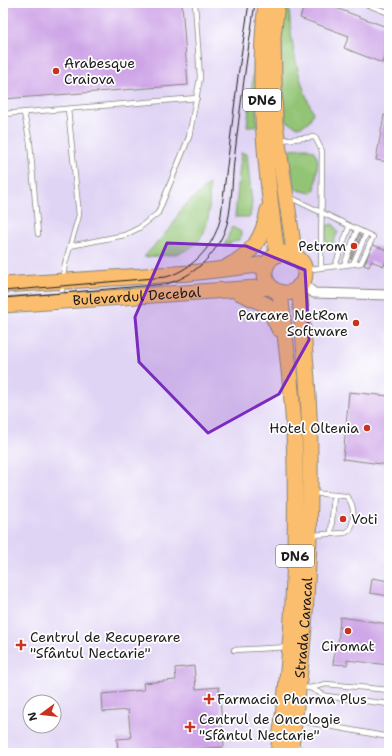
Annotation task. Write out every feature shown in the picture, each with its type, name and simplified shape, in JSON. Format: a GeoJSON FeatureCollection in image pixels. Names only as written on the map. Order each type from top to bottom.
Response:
{"type":"FeatureCollection","features":[{"type":"Feature","properties":{"kind":"main road","name":"DN6"},"geometry":{"type":"LineString","coordinates":[[266,3],[262,62],[262,118],[277,196],[295,257],[300,260],[302,280]]}},
{"type":"Feature","properties":{"kind":"main road","name":"DN6"},"geometry":{"type":"LineString","coordinates":[[275,290],[265,276],[272,260],[277,196],[273,37],[277,3]]}},
{"type":"Feature","properties":{"kind":"main road"},"geometry":{"type":"LineString","coordinates":[[219,270],[240,259],[257,242],[277,196]]}},
{"type":"Feature","properties":{"kind":"main road"},"geometry":{"type":"LineString","coordinates":[[272,260],[283,254],[295,257]]}},
{"type":"Feature","properties":{"kind":"main road","name":"Bulevardul Decebal"},"geometry":{"type":"LineString","coordinates":[[3,285],[219,270],[272,260]]}},
{"type":"Feature","properties":{"kind":"main road"},"geometry":{"type":"LineString","coordinates":[[275,290],[287,293],[302,280]]}},
{"type":"Feature","properties":{"kind":"main road","name":"Strada Caracal"},"geometry":{"type":"LineString","coordinates":[[285,746],[294,720],[298,687],[306,606],[309,535],[310,454],[302,280]]}},
{"type":"Feature","properties":{"kind":"main road"},"geometry":{"type":"LineString","coordinates":[[235,290],[267,305],[276,319],[287,359]]}},
{"type":"Feature","properties":{"kind":"main road","name":"Bulevardul Decebal"},"geometry":{"type":"LineString","coordinates":[[3,305],[235,290],[275,290]]}},
{"type":"Feature","properties":{"kind":"main road","name":"Strada Caracal"},"geometry":{"type":"LineString","coordinates":[[275,290],[287,359],[294,430],[296,525],[290,647],[298,687],[285,746]]}},
{"type":"Feature","properties":{"kind":"street"},"geometry":{"type":"LineString","coordinates":[[302,280],[314,293],[389,295]]}},
{"type":"Feature","properties":{"kind":"lane"},"geometry":{"type":"LineString","coordinates":[[70,246],[125,235],[139,228],[158,212],[189,137],[197,98],[200,78],[195,3]]}},
{"type":"Feature","properties":{"kind":"lane"},"geometry":{"type":"LineString","coordinates":[[363,3],[389,13]]}},
{"type":"Feature","properties":{"kind":"lane"},"geometry":{"type":"LineString","coordinates":[[3,114],[197,98]]}},
{"type":"Feature","properties":{"kind":"lane"},"geometry":{"type":"LineString","coordinates":[[62,300],[62,281],[79,215],[68,109]]}},
{"type":"Feature","properties":{"kind":"lane"},"geometry":{"type":"LineString","coordinates":[[24,113],[30,143],[38,234]]}},
{"type":"Feature","properties":{"kind":"lane"},"geometry":{"type":"LineString","coordinates":[[276,140],[315,137],[322,151],[320,212],[321,268]]}},
{"type":"Feature","properties":{"kind":"lane"},"geometry":{"type":"LineString","coordinates":[[277,196],[320,212],[366,234],[353,264],[321,268],[302,280]]}},
{"type":"Feature","properties":{"kind":"lane"},"geometry":{"type":"LineString","coordinates":[[334,266],[350,227]]}},
{"type":"Feature","properties":{"kind":"lane"},"geometry":{"type":"LineString","coordinates":[[344,265],[357,230]]}},
{"type":"Feature","properties":{"kind":"lane"},"geometry":{"type":"LineString","coordinates":[[309,535],[345,533],[350,530],[352,525],[353,506],[351,500],[346,496],[310,493]]}},
{"type":"Feature","properties":{"kind":"lane"},"geometry":{"type":"LineString","coordinates":[[331,534],[334,495]]}},
{"type":"Feature","properties":{"kind":"lane"},"geometry":{"type":"LineString","coordinates":[[234,650],[290,647]]}},
{"type":"Feature","properties":{"kind":"lane"},"geometry":{"type":"LineString","coordinates":[[298,687],[326,684],[389,690]]}},
{"type":"Feature","properties":{"kind":"lane"},"geometry":{"type":"LineString","coordinates":[[298,687],[326,696],[389,704]]}},
{"type":"Feature","properties":{"kind":"lane"},"geometry":{"type":"LineString","coordinates":[[294,720],[389,737]]}},
{"type":"Feature","properties":{"kind":"lane"},"geometry":{"type":"LineString","coordinates":[[285,746],[303,753]]}},
{"type":"Feature","properties":{"kind":"highlighted area"},"geometry":{"type":"Polygon","coordinates":[[[167,243],[246,246],[305,270],[309,340],[279,394],[208,433],[139,362],[135,317],[167,243]]]}},
{"type":"Feature","properties":{"kind":"shaded area"},"geometry":{"type":"Polygon","coordinates":[[[3,3],[389,3],[389,753],[3,753],[3,3]]]}},
{"type":"Feature","properties":{"kind":"green space"},"geometry":{"type":"Polygon","coordinates":[[[284,3],[289,3],[295,59],[307,99],[313,112],[308,122],[298,127],[286,121],[282,62],[284,3]]]}},
{"type":"Feature","properties":{"kind":"green space"},"geometry":{"type":"Polygon","coordinates":[[[257,44],[257,126],[247,126],[257,44]]]}},
{"type":"Feature","properties":{"kind":"green space"},"geometry":{"type":"Polygon","coordinates":[[[307,148],[314,151],[318,160],[315,189],[311,193],[298,190],[294,187],[289,149],[307,148]]]}},
{"type":"Feature","properties":{"kind":"green space"},"geometry":{"type":"Polygon","coordinates":[[[241,153],[247,154],[252,203],[250,217],[235,217],[241,153]]]}},
{"type":"Feature","properties":{"kind":"green space"},"geometry":{"type":"Polygon","coordinates":[[[209,184],[209,206],[206,227],[196,244],[187,250],[175,254],[144,257],[172,226],[181,209],[209,184]]]}},
{"type":"Feature","properties":{"kind":"green space"},"geometry":{"type":"Polygon","coordinates":[[[333,224],[338,232],[330,249],[325,246],[326,226],[333,224]]]}},
{"type":"Feature","properties":{"kind":"green space"},"geometry":{"type":"Polygon","coordinates":[[[232,227],[240,231],[242,234],[240,239],[224,246],[232,227]]]}},
{"type":"Feature","properties":{"kind":"building"},"geometry":{"type":"Polygon","coordinates":[[[3,3],[182,3],[188,85],[3,99],[3,3]]]}},
{"type":"Feature","properties":{"kind":"building"},"geometry":{"type":"Polygon","coordinates":[[[305,3],[323,3],[389,28],[389,52],[386,51],[382,63],[344,48],[349,36],[300,18],[305,3]]]}},
{"type":"Feature","properties":{"kind":"building"},"geometry":{"type":"Polygon","coordinates":[[[384,115],[389,116],[389,162],[376,160],[384,115]]]}},
{"type":"Feature","properties":{"kind":"building"},"geometry":{"type":"Polygon","coordinates":[[[359,235],[361,236],[350,259],[359,235]]]}},
{"type":"Feature","properties":{"kind":"building"},"geometry":{"type":"Polygon","coordinates":[[[373,245],[389,251],[384,266],[371,261],[369,267],[364,265],[373,245]]]}},
{"type":"Feature","properties":{"kind":"building","name":"Hotel Oltenia"},"geometry":{"type":"Polygon","coordinates":[[[349,392],[389,396],[389,465],[343,459],[349,392]]]}},
{"type":"Feature","properties":{"kind":"building"},"geometry":{"type":"Polygon","coordinates":[[[372,578],[389,581],[389,596],[370,593],[372,578]]]}},
{"type":"Feature","properties":{"kind":"building"},"geometry":{"type":"Polygon","coordinates":[[[340,617],[389,624],[389,665],[347,660],[347,665],[333,664],[336,644],[338,644],[340,617]]]}},
{"type":"Feature","properties":{"kind":"building","name":"Centrul de Oncologie \"Sfântul Nectarie\""},"geometry":{"type":"Polygon","coordinates":[[[194,666],[196,689],[219,687],[224,747],[193,749],[193,753],[181,753],[181,750],[118,753],[117,739],[131,738],[128,710],[103,712],[102,694],[144,690],[143,683],[176,680],[175,668],[194,666]]]}},
{"type":"Feature","properties":{"kind":"tram line"},"geometry":{"type":"LineString","coordinates":[[3,291],[166,277],[186,268],[202,254],[214,236],[221,215],[238,76],[249,3]]}},
{"type":"Feature","properties":{"kind":"tram line"},"geometry":{"type":"LineString","coordinates":[[3,298],[166,284],[176,281],[194,271],[209,257],[221,239],[229,215],[246,62],[255,3]]}},
{"type":"Feature","properties":{"kind":"place","name":"Arabesque Craiova"},"geometry":{"type":"Point","coordinates":[56,71]}},
{"type":"Feature","properties":{"kind":"place","name":"Petrom"},"geometry":{"type":"Point","coordinates":[354,246]}},
{"type":"Feature","properties":{"kind":"place","name":"Parcare NetRom Software"},"geometry":{"type":"Point","coordinates":[356,323]}},
{"type":"Feature","properties":{"kind":"place","name":"Hotel Oltenia"},"geometry":{"type":"Point","coordinates":[367,428]}},
{"type":"Feature","properties":{"kind":"place","name":"Voti"},"geometry":{"type":"Point","coordinates":[343,519]}},
{"type":"Feature","properties":{"kind":"place","name":"Ciromat"},"geometry":{"type":"Point","coordinates":[348,631]}},
{"type":"Feature","properties":{"kind":"place","name":"Centrul de Recuperare \"Sfântul Nectarie\""},"geometry":{"type":"Point","coordinates":[21,645]}},
{"type":"Feature","properties":{"kind":"place","name":"Farmacia Pharma Plus"},"geometry":{"type":"Point","coordinates":[209,699]}},
{"type":"Feature","properties":{"kind":"place","name":"Centrul de Oncologie \"Sfântul Nectarie\""},"geometry":{"type":"Point","coordinates":[190,727]}}]}
